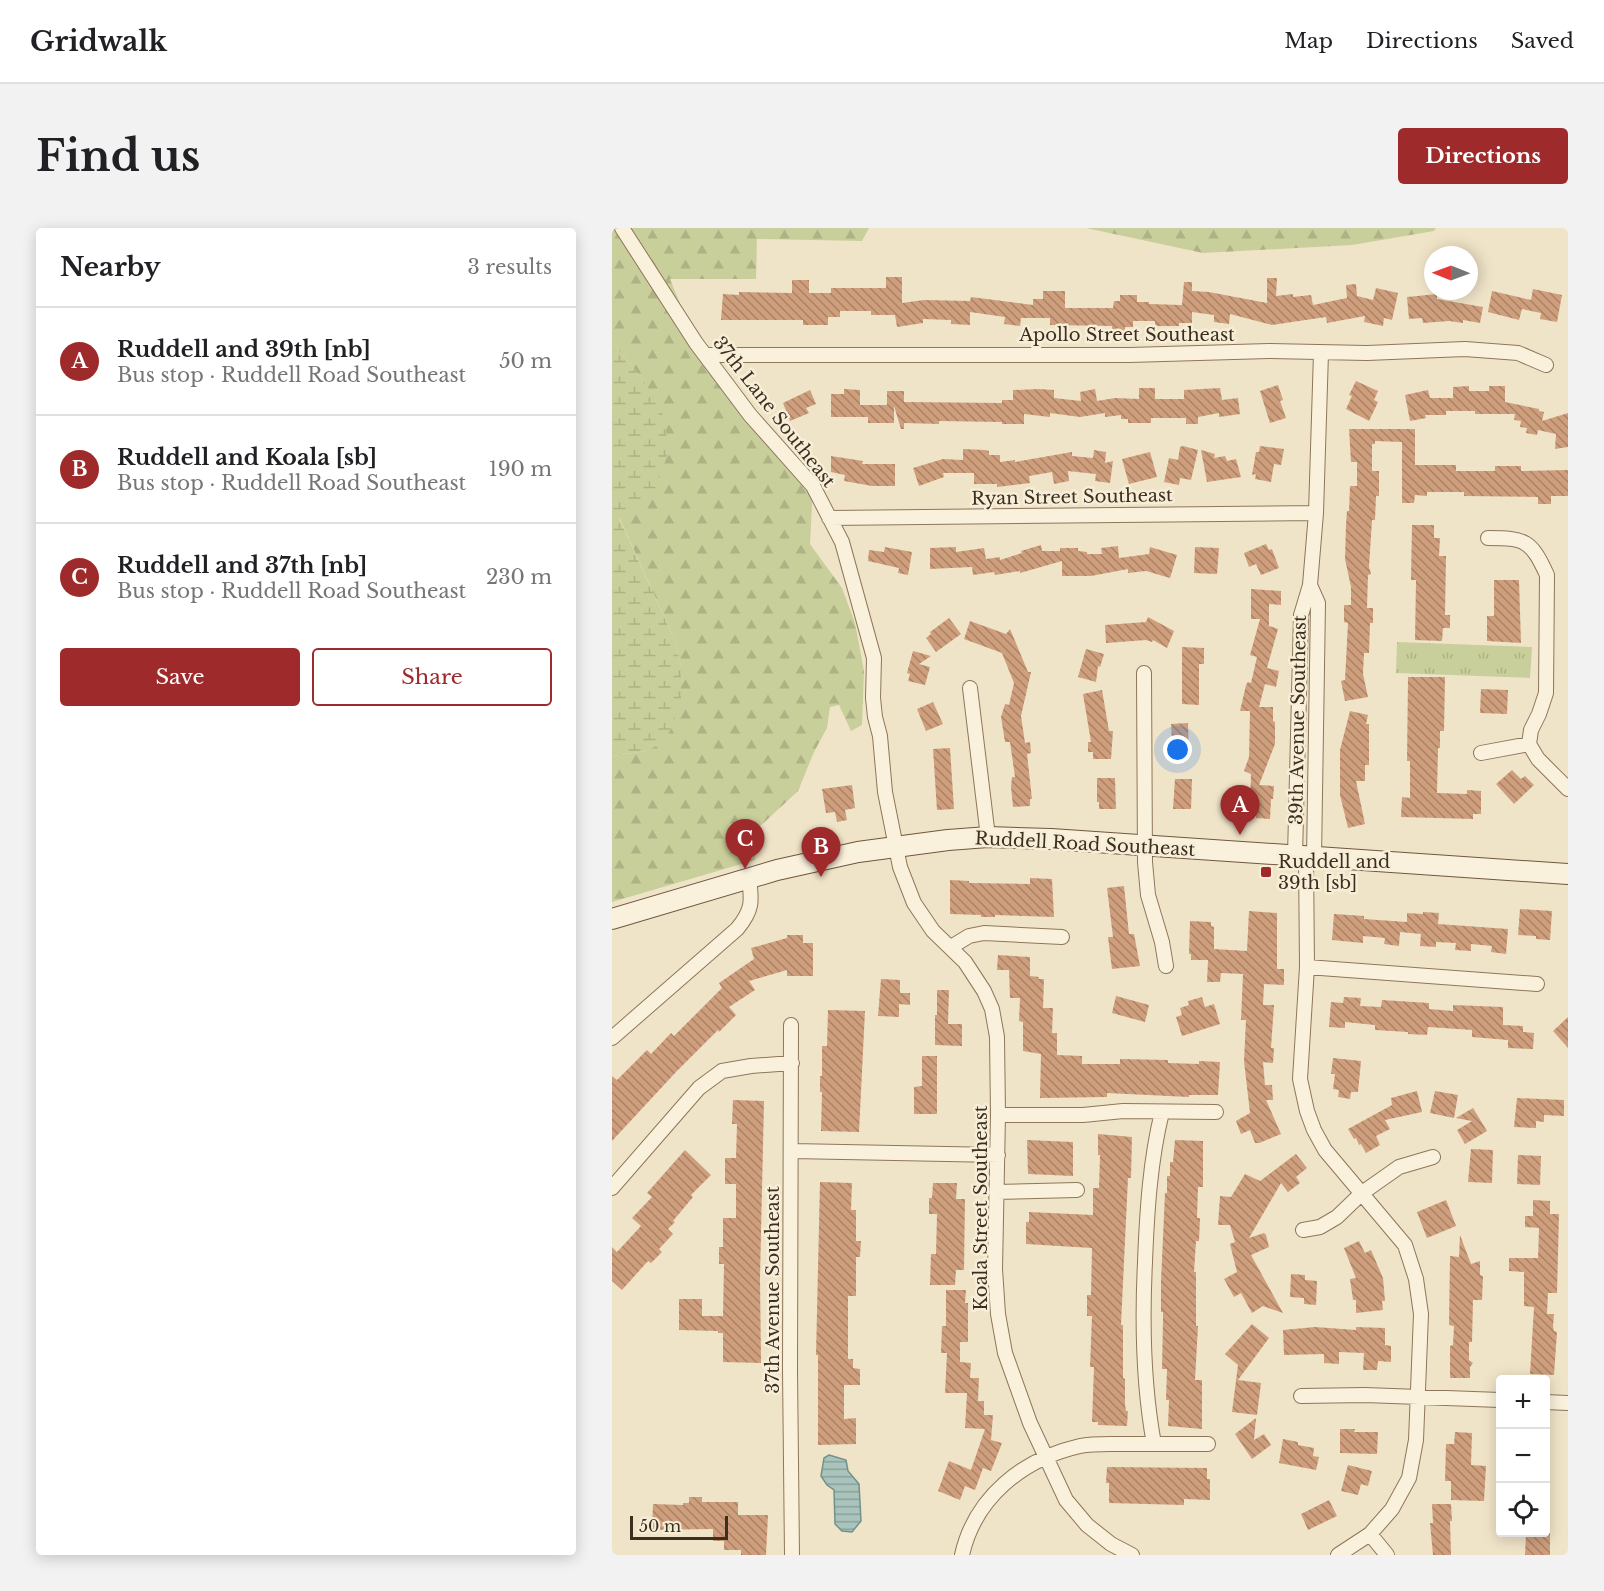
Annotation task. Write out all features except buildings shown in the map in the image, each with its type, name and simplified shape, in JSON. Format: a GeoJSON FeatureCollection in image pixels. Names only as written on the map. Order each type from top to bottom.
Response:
{"type":"FeatureCollection","features":[{"type":"Feature","properties":{"kind":"main road","name":"Ruddell Road Southeast"},"geometry":{"type":"LineString","coordinates":[[612,919],[749,878],[832,857],[895,846],[988,837],[1145,845],[1568,874]]}},
{"type":"Feature","properties":{"kind":"street","name":"37th Lane Southeast"},"geometry":{"type":"LineString","coordinates":[[622,228],[705,355],[750,415],[813,486],[842,542],[874,658],[874,707],[880,736],[885,792],[895,846]]}},
{"type":"Feature","properties":{"kind":"street","name":"Apollo Street Southeast"},"geometry":{"type":"LineString","coordinates":[[705,355],[1367,353],[1465,349],[1518,353],[1546,365]]}},
{"type":"Feature","properties":{"kind":"street","name":"39th Avenue Southeast"},"geometry":{"type":"LineString","coordinates":[[1321,352],[1316,513],[1310,585],[1301,615],[1307,968],[1300,1079],[1314,1130],[1326,1150],[1362,1193]]}},
{"type":"Feature","properties":{"kind":"street","name":"Ryan Street Southeast"},"geometry":{"type":"LineString","coordinates":[[830,518],[1316,513]]}},
{"type":"Feature","properties":{"kind":"street"},"geometry":{"type":"LineString","coordinates":[[1488,538],[1515,538],[1528,544],[1539,557],[1547,574],[1546,693],[1531,730],[1529,744],[1538,759],[1568,789]]}},
{"type":"Feature","properties":{"kind":"street"},"geometry":{"type":"LineString","coordinates":[[1144,673],[1145,845],[1148,896],[1162,942],[1166,966]]}},
{"type":"Feature","properties":{"kind":"street"},"geometry":{"type":"LineString","coordinates":[[970,688],[988,837]]}},
{"type":"Feature","properties":{"kind":"street"},"geometry":{"type":"LineString","coordinates":[[1481,753],[1529,744]]}},
{"type":"Feature","properties":{"kind":"street","name":"Koala Street Southeast"},"geometry":{"type":"LineString","coordinates":[[895,846],[900,867],[914,903],[933,931],[965,962],[992,1009],[997,1037],[998,1115],[995,1269],[998,1314],[1005,1353],[1030,1423],[1066,1500],[1087,1525],[1111,1544],[1132,1555]]}},
{"type":"Feature","properties":{"kind":"street"},"geometry":{"type":"LineString","coordinates":[[612,1038],[737,929],[751,908],[749,878]]}},
{"type":"Feature","properties":{"kind":"street"},"geometry":{"type":"LineString","coordinates":[[951,947],[969,936],[984,933],[1062,937]]}},
{"type":"Feature","properties":{"kind":"street"},"geometry":{"type":"LineString","coordinates":[[1307,968],[1537,984]]}},
{"type":"Feature","properties":{"kind":"street","name":"37th Avenue Southeast"},"geometry":{"type":"LineString","coordinates":[[791,1025],[792,1555]]}},
{"type":"Feature","properties":{"kind":"street"},"geometry":{"type":"LineString","coordinates":[[612,1188],[699,1088],[722,1071],[792,1063]]}},
{"type":"Feature","properties":{"kind":"street"},"geometry":{"type":"LineString","coordinates":[[998,1115],[1083,1115],[1123,1111],[1216,1112]]}},
{"type":"Feature","properties":{"kind":"street"},"geometry":{"type":"LineString","coordinates":[[1154,1444],[1149,1417],[1143,1296],[1154,1144],[1162,1112]]}},
{"type":"Feature","properties":{"kind":"street"},"geometry":{"type":"LineString","coordinates":[[792,1151],[998,1155]]}},
{"type":"Feature","properties":{"kind":"street"},"geometry":{"type":"LineString","coordinates":[[1303,1230],[1320,1227],[1337,1217],[1362,1193],[1399,1167],[1433,1157]]}},
{"type":"Feature","properties":{"kind":"street"},"geometry":{"type":"LineString","coordinates":[[996,1192],[1077,1190]]}},
{"type":"Feature","properties":{"kind":"street"},"geometry":{"type":"LineString","coordinates":[[1338,1555],[1370,1534],[1392,1509],[1409,1478],[1416,1440],[1421,1314],[1416,1279],[1405,1245],[1362,1193]]}},
{"type":"Feature","properties":{"kind":"street"},"geometry":{"type":"LineString","coordinates":[[1301,1396],[1496,1400]]}},
{"type":"Feature","properties":{"kind":"street"},"geometry":{"type":"LineString","coordinates":[[1550,1402],[1568,1402]]}},
{"type":"Feature","properties":{"kind":"street"},"geometry":{"type":"LineString","coordinates":[[962,1555],[979,1511],[994,1493],[1016,1475],[1047,1458],[1081,1446],[1208,1444]]}},
{"type":"Feature","properties":{"kind":"street"},"geometry":{"type":"LineString","coordinates":[[1370,1534],[1387,1555]]}},
{"type":"Feature","properties":{"kind":"green space"},"geometry":{"type":"Polygon","coordinates":[[[612,228],[869,228],[862,241],[757,239],[756,279],[670,279],[696,343],[813,486],[810,544],[842,588],[855,623],[864,671],[862,725],[851,731],[839,705],[830,707],[827,728],[798,791],[756,830],[755,860],[612,902],[612,756],[647,751],[681,666],[675,641],[619,517],[646,384],[612,342],[612,228]]]}},
{"type":"Feature","properties":{"kind":"green space"},"geometry":{"type":"Polygon","coordinates":[[[1086,228],[1436,228],[1434,231],[1352,245],[1203,253],[1086,228]]]}},
{"type":"Feature","properties":{"kind":"green space"},"geometry":{"type":"Polygon","coordinates":[[[612,342],[646,384],[663,415],[669,450],[654,493],[634,513],[619,518],[675,641],[681,666],[681,699],[671,729],[662,743],[647,751],[612,756],[612,342]]]}},
{"type":"Feature","properties":{"kind":"green space"},"geometry":{"type":"Polygon","coordinates":[[[1397,642],[1532,647],[1530,678],[1396,673],[1397,642]]]}},
{"type":"Feature","properties":{"kind":"water"},"geometry":{"type":"Polygon","coordinates":[[[829,1455],[846,1460],[848,1471],[859,1484],[861,1521],[852,1532],[842,1531],[835,1524],[834,1490],[821,1476],[824,1458],[829,1455]]]}},
{"type":"Feature","properties":{"kind":"place","name":"Ruddell and 39th [nb]"},"geometry":{"type":"Point","coordinates":[1240,835]}},
{"type":"Feature","properties":{"kind":"place","name":"Ruddell and 37th [nb]"},"geometry":{"type":"Point","coordinates":[745,869]}},
{"type":"Feature","properties":{"kind":"place","name":"Ruddell and 39th [sb]"},"geometry":{"type":"Point","coordinates":[1266,872]}},
{"type":"Feature","properties":{"kind":"place","name":"Ruddell and Koala [sb]"},"geometry":{"type":"Point","coordinates":[821,877]}}]}
